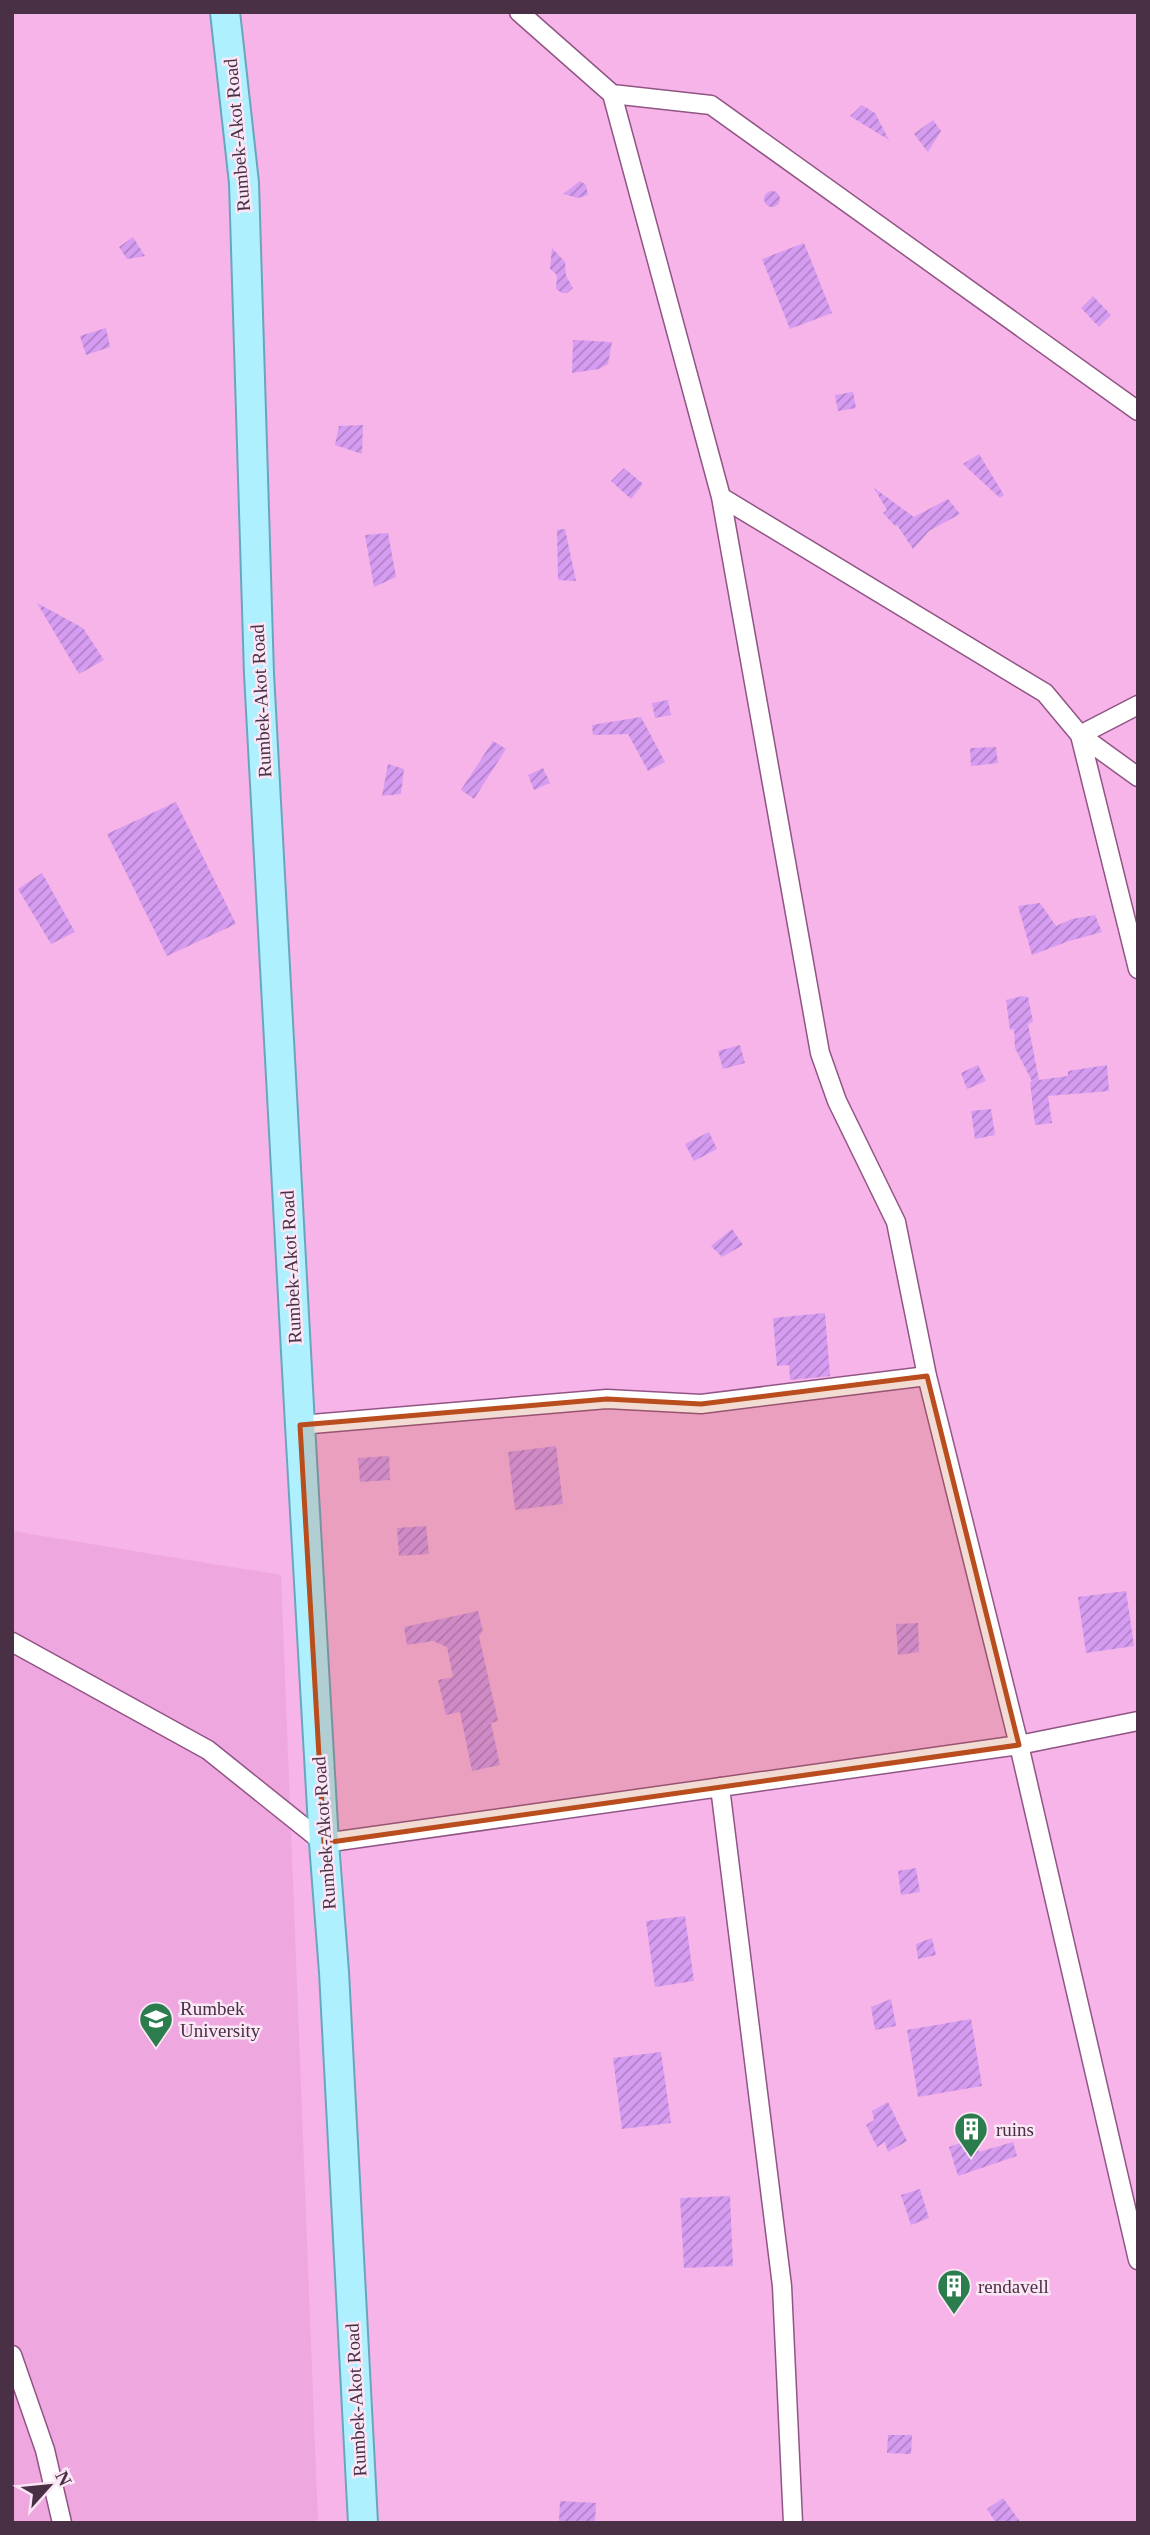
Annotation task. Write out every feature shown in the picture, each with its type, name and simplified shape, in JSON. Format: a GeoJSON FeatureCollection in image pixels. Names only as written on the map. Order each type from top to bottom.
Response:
{"type":"FeatureCollection","features":[{"type":"Feature","properties":{"kind":"main road","name":"Rumbek-Akot Road"},"geometry":{"type":"LineString","coordinates":[[225,12],[244,183],[259,674],[299,1425],[334,1972],[363,2523]]}},
{"type":"Feature","properties":{"kind":"street"},"geometry":{"type":"LineString","coordinates":[[519,12],[612,94],[721,497],[820,1053],[837,1101],[896,1222],[927,1376],[1019,1745],[1138,2260]]}},
{"type":"Feature","properties":{"kind":"street"},"geometry":{"type":"LineString","coordinates":[[612,94],[711,105],[1138,411]]}},
{"type":"Feature","properties":{"kind":"street"},"geometry":{"type":"LineString","coordinates":[[721,497],[1045,694],[1080,735],[1138,777]]}},
{"type":"Feature","properties":{"kind":"street"},"geometry":{"type":"LineString","coordinates":[[1080,735],[1138,705]]}},
{"type":"Feature","properties":{"kind":"street"},"geometry":{"type":"LineString","coordinates":[[1080,735],[1138,970]]}},
{"type":"Feature","properties":{"kind":"street"},"geometry":{"type":"LineString","coordinates":[[299,1425],[607,1399],[701,1404],[927,1376]]}},
{"type":"Feature","properties":{"kind":"street"},"geometry":{"type":"LineString","coordinates":[[12,1642],[208,1750],[324,1843],[1019,1745],[1138,1721]]}},
{"type":"Feature","properties":{"kind":"street"},"geometry":{"type":"LineString","coordinates":[[720,1787],[782,2286],[793,2523]]}},
{"type":"Feature","properties":{"kind":"street"},"geometry":{"type":"LineString","coordinates":[[12,2355],[45,2450],[62,2523]]}},
{"type":"Feature","properties":{"kind":"highlighted area"},"geometry":{"type":"Polygon","coordinates":[[[927,1376],[1019,1745],[324,1843],[300,1425],[607,1399],[701,1404],[927,1376]]]}},
{"type":"Feature","properties":{"kind":"shaded area","name":"Rumbek University"},"geometry":{"type":"Polygon","coordinates":[[[12,1531],[281,1575],[318,2523],[12,2523],[12,1531]]]}},
{"type":"Feature","properties":{"kind":"building"},"geometry":{"type":"Polygon","coordinates":[[[862,105],[875,113],[889,140],[850,116],[862,105]]]}},
{"type":"Feature","properties":{"kind":"building"},"geometry":{"type":"Polygon","coordinates":[[[933,120],[941,131],[928,152],[914,134],[933,120]]]}},
{"type":"Feature","properties":{"kind":"building"},"geometry":{"type":"Polygon","coordinates":[[[580,181],[586,185],[588,195],[578,198],[563,194],[580,181]]]}},
{"type":"Feature","properties":{"kind":"building"},"geometry":{"type":"Polygon","coordinates":[[[769,191],[775,191],[780,199],[778,205],[769,207],[764,202],[764,196],[769,191]]]}},
{"type":"Feature","properties":{"kind":"building"},"geometry":{"type":"Polygon","coordinates":[[[133,237],[145,256],[127,259],[119,247],[133,237]]]}},
{"type":"Feature","properties":{"kind":"building"},"geometry":{"type":"Polygon","coordinates":[[[804,243],[832,313],[790,329],[762,259],[804,243]]]}},
{"type":"Feature","properties":{"kind":"building"},"geometry":{"type":"Polygon","coordinates":[[[552,248],[565,262],[566,276],[573,288],[567,293],[556,289],[557,275],[550,269],[552,248]]]}},
{"type":"Feature","properties":{"kind":"building"},"geometry":{"type":"Polygon","coordinates":[[[1093,296],[1111,315],[1099,327],[1081,308],[1093,296]]]}},
{"type":"Feature","properties":{"kind":"building"},"geometry":{"type":"Polygon","coordinates":[[[106,328],[110,347],[86,355],[80,336],[106,328]]]}},
{"type":"Feature","properties":{"kind":"building"},"geometry":{"type":"Polygon","coordinates":[[[573,340],[612,342],[608,364],[599,369],[572,373],[573,340]]]}},
{"type":"Feature","properties":{"kind":"building"},"geometry":{"type":"Polygon","coordinates":[[[853,392],[856,408],[838,411],[835,395],[853,392]]]}},
{"type":"Feature","properties":{"kind":"building"},"geometry":{"type":"Polygon","coordinates":[[[363,425],[362,454],[335,445],[339,426],[363,425]]]}},
{"type":"Feature","properties":{"kind":"building"},"geometry":{"type":"Polygon","coordinates":[[[979,454],[1004,495],[1000,498],[963,464],[979,454]]]}},
{"type":"Feature","properties":{"kind":"building"},"geometry":{"type":"Polygon","coordinates":[[[624,468],[643,484],[631,499],[611,481],[624,468]]]}},
{"type":"Feature","properties":{"kind":"building"},"geometry":{"type":"Polygon","coordinates":[[[874,488],[914,517],[948,499],[960,514],[929,531],[913,549],[897,525],[883,513],[887,510],[874,488]]]}},
{"type":"Feature","properties":{"kind":"building"},"geometry":{"type":"Polygon","coordinates":[[[565,529],[576,581],[558,580],[557,530],[565,529]]]}},
{"type":"Feature","properties":{"kind":"building"},"geometry":{"type":"Polygon","coordinates":[[[388,533],[396,577],[374,587],[365,535],[388,533]]]}},
{"type":"Feature","properties":{"kind":"building"},"geometry":{"type":"Polygon","coordinates":[[[37,603],[83,628],[104,660],[79,674],[37,603]]]}},
{"type":"Feature","properties":{"kind":"building"},"geometry":{"type":"Polygon","coordinates":[[[668,700],[671,715],[655,718],[652,703],[668,700]]]}},
{"type":"Feature","properties":{"kind":"building"},"geometry":{"type":"Polygon","coordinates":[[[641,717],[665,762],[648,771],[628,734],[593,735],[592,725],[641,717]]]}},
{"type":"Feature","properties":{"kind":"building"},"geometry":{"type":"Polygon","coordinates":[[[493,741],[506,749],[474,799],[461,790],[493,741]]]}},
{"type":"Feature","properties":{"kind":"building"},"geometry":{"type":"Polygon","coordinates":[[[996,747],[998,763],[971,766],[970,748],[996,747]]]}},
{"type":"Feature","properties":{"kind":"building"},"geometry":{"type":"Polygon","coordinates":[[[388,764],[404,769],[401,794],[382,796],[388,764]]]}},
{"type":"Feature","properties":{"kind":"building"},"geometry":{"type":"Polygon","coordinates":[[[543,768],[550,783],[534,790],[528,775],[543,768]]]}},
{"type":"Feature","properties":{"kind":"building"},"geometry":{"type":"Polygon","coordinates":[[[176,802],[236,924],[167,956],[107,834],[176,802]]]}},
{"type":"Feature","properties":{"kind":"building"},"geometry":{"type":"Polygon","coordinates":[[[42,873],[75,932],[51,944],[18,889],[42,873]]]}},
{"type":"Feature","properties":{"kind":"building"},"geometry":{"type":"Polygon","coordinates":[[[1040,903],[1056,926],[1072,919],[1095,915],[1102,932],[1032,955],[1018,906],[1040,903]]]}},
{"type":"Feature","properties":{"kind":"building"},"geometry":{"type":"Polygon","coordinates":[[[1028,997],[1033,1022],[1028,1024],[1039,1080],[1068,1076],[1068,1071],[1107,1065],[1109,1091],[1048,1096],[1052,1123],[1035,1125],[1032,1081],[1015,1048],[1014,1029],[1010,1030],[1006,1000],[1028,997]]]}},
{"type":"Feature","properties":{"kind":"building"},"geometry":{"type":"Polygon","coordinates":[[[740,1045],[745,1063],[723,1069],[718,1051],[740,1045]]]}},
{"type":"Feature","properties":{"kind":"building"},"geometry":{"type":"Polygon","coordinates":[[[978,1065],[986,1081],[967,1089],[961,1073],[978,1065]]]}},
{"type":"Feature","properties":{"kind":"building"},"geometry":{"type":"Polygon","coordinates":[[[991,1109],[995,1135],[975,1139],[971,1111],[991,1109]]]}},
{"type":"Feature","properties":{"kind":"building"},"geometry":{"type":"Polygon","coordinates":[[[709,1132],[717,1149],[694,1161],[685,1144],[709,1132]]]}},
{"type":"Feature","properties":{"kind":"building"},"geometry":{"type":"Polygon","coordinates":[[[732,1229],[743,1245],[722,1257],[711,1246],[732,1229]]]}},
{"type":"Feature","properties":{"kind":"building"},"geometry":{"type":"Polygon","coordinates":[[[825,1313],[830,1376],[790,1380],[789,1365],[777,1366],[773,1318],[825,1313]]]}},
{"type":"Feature","properties":{"kind":"building"},"geometry":{"type":"Polygon","coordinates":[[[556,1446],[563,1504],[515,1510],[508,1452],[556,1446]]]}},
{"type":"Feature","properties":{"kind":"building"},"geometry":{"type":"Polygon","coordinates":[[[389,1456],[390,1480],[360,1482],[358,1458],[389,1456]]]}},
{"type":"Feature","properties":{"kind":"building"},"geometry":{"type":"Polygon","coordinates":[[[426,1526],[429,1554],[399,1556],[397,1528],[426,1526]]]}},
{"type":"Feature","properties":{"kind":"building"},"geometry":{"type":"Polygon","coordinates":[[[1126,1591],[1134,1646],[1086,1653],[1078,1597],[1126,1591]]]}},
{"type":"Feature","properties":{"kind":"building"},"geometry":{"type":"Polygon","coordinates":[[[478,1611],[483,1631],[479,1636],[498,1721],[491,1723],[500,1765],[472,1771],[460,1712],[446,1715],[438,1680],[453,1677],[447,1647],[433,1641],[407,1645],[404,1627],[478,1611]]]}},
{"type":"Feature","properties":{"kind":"building"},"geometry":{"type":"Polygon","coordinates":[[[918,1623],[919,1652],[898,1655],[896,1624],[918,1623]]]}},
{"type":"Feature","properties":{"kind":"building"},"geometry":{"type":"Polygon","coordinates":[[[916,1868],[920,1892],[901,1895],[898,1871],[916,1868]]]}},
{"type":"Feature","properties":{"kind":"building"},"geometry":{"type":"Polygon","coordinates":[[[685,1916],[694,1981],[655,1987],[646,1921],[685,1916]]]}},
{"type":"Feature","properties":{"kind":"building"},"geometry":{"type":"Polygon","coordinates":[[[932,1938],[936,1955],[918,1959],[916,1944],[932,1938]]]}},
{"type":"Feature","properties":{"kind":"building"},"geometry":{"type":"Polygon","coordinates":[[[891,1999],[896,2026],[875,2030],[871,2007],[891,1999]]]}},
{"type":"Feature","properties":{"kind":"building"},"geometry":{"type":"Polygon","coordinates":[[[971,2019],[982,2086],[918,2097],[907,2030],[971,2019]]]}},
{"type":"Feature","properties":{"kind":"building"},"geometry":{"type":"Polygon","coordinates":[[[661,2052],[671,2123],[622,2129],[613,2058],[661,2052]]]}},
{"type":"Feature","properties":{"kind":"building"},"geometry":{"type":"Polygon","coordinates":[[[888,2102],[907,2141],[888,2152],[885,2142],[877,2147],[866,2125],[874,2120],[872,2111],[888,2102]]]}},
{"type":"Feature","properties":{"kind":"building","name":"ruins"},"geometry":{"type":"Polygon","coordinates":[[[975,2138],[979,2152],[1013,2142],[1017,2156],[958,2176],[949,2147],[975,2138]]]}},
{"type":"Feature","properties":{"kind":"building"},"geometry":{"type":"Polygon","coordinates":[[[920,2189],[929,2218],[911,2225],[901,2195],[920,2189]]]}},
{"type":"Feature","properties":{"kind":"building"},"geometry":{"type":"Polygon","coordinates":[[[730,2196],[733,2266],[684,2268],[680,2198],[730,2196]]]}},
{"type":"Feature","properties":{"kind":"building"},"geometry":{"type":"Polygon","coordinates":[[[888,2435],[912,2435],[911,2454],[887,2453],[888,2435]]]}},
{"type":"Feature","properties":{"kind":"building"},"geometry":{"type":"Polygon","coordinates":[[[1003,2498],[1021,2523],[996,2523],[987,2509],[1003,2498]]]}},
{"type":"Feature","properties":{"kind":"building"},"geometry":{"type":"Polygon","coordinates":[[[560,2501],[596,2503],[595,2523],[559,2523],[560,2501]]]}},
{"type":"Feature","properties":{"kind":"place","name":"Rumbek University"},"geometry":{"type":"Point","coordinates":[156,2049]}},
{"type":"Feature","properties":{"kind":"place","name":"ruins"},"geometry":{"type":"Point","coordinates":[971,2159]}},
{"type":"Feature","properties":{"kind":"place","name":"rendavell"},"geometry":{"type":"Point","coordinates":[954,2316]}}]}
